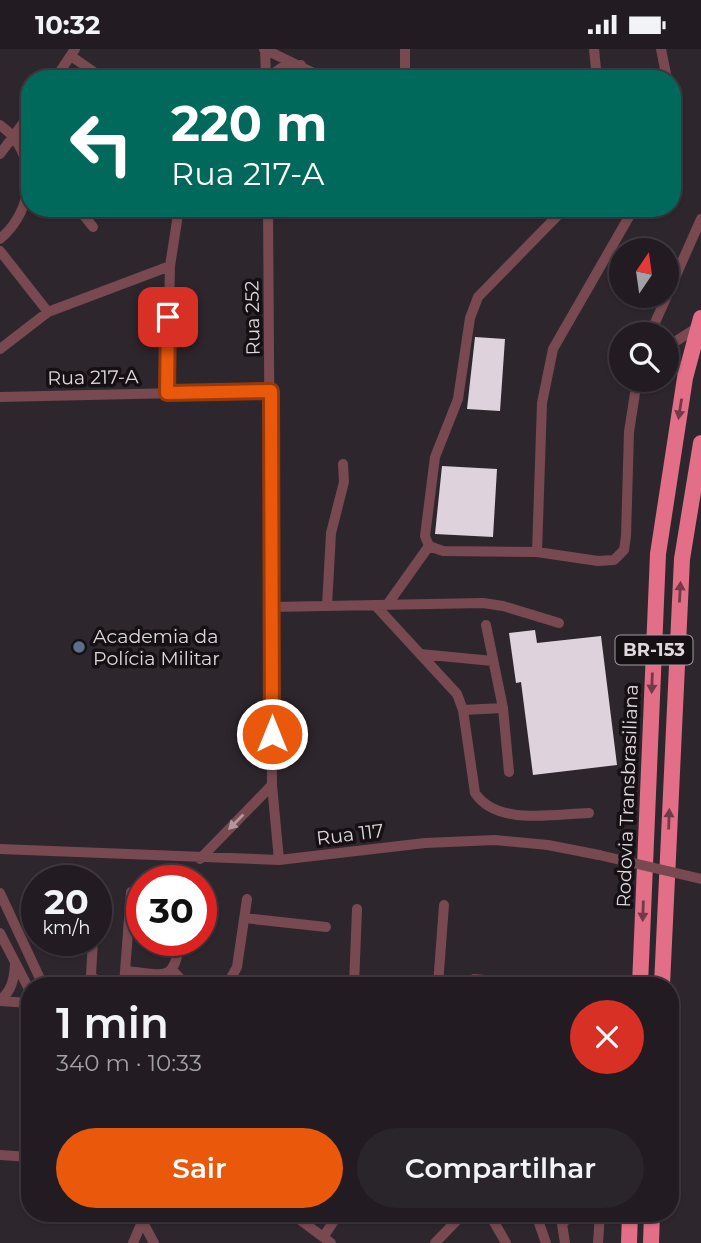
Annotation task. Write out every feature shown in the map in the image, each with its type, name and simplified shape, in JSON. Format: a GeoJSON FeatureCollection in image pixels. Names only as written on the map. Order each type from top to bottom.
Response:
{"type":"FeatureCollection","features":[{"type":"Feature","properties":{"kind":"highway","name":"Rodovia Transbrasiliana"},"geometry":{"type":"LineString","coordinates":[[640,977],[658,554],[685,378],[700,323]]}},
{"type":"Feature","properties":{"kind":"highway","name":"BR-153"},"geometry":{"type":"LineString","coordinates":[[662,977],[682,559],[701,443]]}},
{"type":"Feature","properties":{"kind":"highway"},"geometry":{"type":"LineString","coordinates":[[629,1243],[630,1222]]}},
{"type":"Feature","properties":{"kind":"highway"},"geometry":{"type":"LineString","coordinates":[[651,1243],[652,1222]]}},
{"type":"Feature","properties":{"kind":"street"},"geometry":{"type":"LineString","coordinates":[[265,70],[265,49],[311,70]]}},
{"type":"Feature","properties":{"kind":"street"},"geometry":{"type":"LineString","coordinates":[[405,49],[405,70]]}},
{"type":"Feature","properties":{"kind":"street"},"geometry":{"type":"LineString","coordinates":[[594,49],[596,70]]}},
{"type":"Feature","properties":{"kind":"street"},"geometry":{"type":"LineString","coordinates":[[661,49],[665,70]]}},
{"type":"Feature","properties":{"kind":"street"},"geometry":{"type":"LineString","coordinates":[[61,70],[73,53],[93,70]]}},
{"type":"Feature","properties":{"kind":"street"},"geometry":{"type":"LineString","coordinates":[[278,70],[302,65]]}},
{"type":"Feature","properties":{"kind":"street"},"geometry":{"type":"LineString","coordinates":[[0,125],[21,137]]}},
{"type":"Feature","properties":{"kind":"street"},"geometry":{"type":"LineString","coordinates":[[0,154],[21,127]]}},
{"type":"Feature","properties":{"kind":"street"},"geometry":{"type":"LineString","coordinates":[[17,133],[21,147]]}},
{"type":"Feature","properties":{"kind":"street"},"geometry":{"type":"LineString","coordinates":[[0,239],[21,214]]}},
{"type":"Feature","properties":{"kind":"street"},"geometry":{"type":"LineString","coordinates":[[85,217],[93,227]]}},
{"type":"Feature","properties":{"kind":"street"},"geometry":{"type":"LineString","coordinates":[[167,393],[170,266],[178,217]]}},
{"type":"Feature","properties":{"kind":"street","name":"Rua 252"},"geometry":{"type":"LineString","coordinates":[[268,217],[272,785],[279,860]]}},
{"type":"Feature","properties":{"kind":"street"},"geometry":{"type":"LineString","coordinates":[[557,217],[522,255],[499,273],[478,297],[474,307],[457,400],[435,457],[425,536],[429,546],[443,551],[537,552],[597,561],[614,560],[624,549],[629,432],[635,392]]}},
{"type":"Feature","properties":{"kind":"street"},"geometry":{"type":"LineString","coordinates":[[537,552],[542,403],[552,349],[629,217]]}},
{"type":"Feature","properties":{"kind":"street"},"geometry":{"type":"LineString","coordinates":[[655,322],[701,219]]}},
{"type":"Feature","properties":{"kind":"street"},"geometry":{"type":"LineString","coordinates":[[0,251],[48,312]]}},
{"type":"Feature","properties":{"kind":"street"},"geometry":{"type":"LineString","coordinates":[[0,349],[48,312],[170,266]]}},
{"type":"Feature","properties":{"kind":"street"},"geometry":{"type":"LineString","coordinates":[[679,339],[700,323]]}},
{"type":"Feature","properties":{"kind":"street"},"geometry":{"type":"LineString","coordinates":[[679,368],[685,378]]}},
{"type":"Feature","properties":{"kind":"street","name":"Rua 217-A"},"geometry":{"type":"LineString","coordinates":[[0,397],[271,391]]}},
{"type":"Feature","properties":{"kind":"street"},"geometry":{"type":"LineString","coordinates":[[327,606],[331,533],[344,482],[343,464]]}},
{"type":"Feature","properties":{"kind":"street"},"geometry":{"type":"LineString","coordinates":[[387,605],[429,546]]}},
{"type":"Feature","properties":{"kind":"street"},"geometry":{"type":"LineString","coordinates":[[272,607],[482,603],[503,606],[559,623]]}},
{"type":"Feature","properties":{"kind":"street"},"geometry":{"type":"LineString","coordinates":[[374,605],[457,694],[463,710],[475,793],[482,803],[493,811],[507,814],[589,813]]}},
{"type":"Feature","properties":{"kind":"street"},"geometry":{"type":"LineString","coordinates":[[486,625],[503,708],[509,772]]}},
{"type":"Feature","properties":{"kind":"street"},"geometry":{"type":"LineString","coordinates":[[420,654],[493,661]]}},
{"type":"Feature","properties":{"kind":"street"},"geometry":{"type":"LineString","coordinates":[[463,710],[503,708]]}},
{"type":"Feature","properties":{"kind":"street"},"geometry":{"type":"LineString","coordinates":[[200,859],[272,785]]}},
{"type":"Feature","properties":{"kind":"street","name":"Rua 117"},"geometry":{"type":"LineString","coordinates":[[0,849],[200,859],[279,860],[425,843],[495,841],[548,845],[701,879]]}},
{"type":"Feature","properties":{"kind":"street"},"geometry":{"type":"LineString","coordinates":[[0,893],[39,977]]}},
{"type":"Feature","properties":{"kind":"street"},"geometry":{"type":"LineString","coordinates":[[231,977],[237,967],[247,899]]}},
{"type":"Feature","properties":{"kind":"street"},"geometry":{"type":"LineString","coordinates":[[439,977],[444,905]]}},
{"type":"Feature","properties":{"kind":"street"},"geometry":{"type":"LineString","coordinates":[[354,977],[357,909]]}},
{"type":"Feature","properties":{"kind":"street"},"geometry":{"type":"LineString","coordinates":[[244,918],[326,927]]}},
{"type":"Feature","properties":{"kind":"street"},"geometry":{"type":"LineString","coordinates":[[0,933],[23,977]]}},
{"type":"Feature","properties":{"kind":"street"},"geometry":{"type":"LineString","coordinates":[[92,956],[93,977]]}},
{"type":"Feature","properties":{"kind":"street"},"geometry":{"type":"LineString","coordinates":[[125,977],[126,956]]}},
{"type":"Feature","properties":{"kind":"street"},"geometry":{"type":"LineString","coordinates":[[125,971],[167,974],[177,965],[178,956]]}},
{"type":"Feature","properties":{"kind":"street"},"geometry":{"type":"LineString","coordinates":[[0,1000],[7,995],[14,981],[15,961]]}},
{"type":"Feature","properties":{"kind":"street"},"geometry":{"type":"LineString","coordinates":[[173,971],[179,977]]}},
{"type":"Feature","properties":{"kind":"street"},"geometry":{"type":"LineString","coordinates":[[0,1000],[21,1002]]}},
{"type":"Feature","properties":{"kind":"street"},"geometry":{"type":"LineString","coordinates":[[0,1155],[21,1156]]}},
{"type":"Feature","properties":{"kind":"street"},"geometry":{"type":"LineString","coordinates":[[133,1243],[139,1222]]}},
{"type":"Feature","properties":{"kind":"street"},"geometry":{"type":"LineString","coordinates":[[143,1222],[155,1243]]}},
{"type":"Feature","properties":{"kind":"street"},"geometry":{"type":"LineString","coordinates":[[303,1222],[327,1239],[335,1222]]}},
{"type":"Feature","properties":{"kind":"street"},"geometry":{"type":"LineString","coordinates":[[435,1243],[455,1222]]}},
{"type":"Feature","properties":{"kind":"street"},"geometry":{"type":"LineString","coordinates":[[494,1222],[506,1243]]}},
{"type":"Feature","properties":{"kind":"street"},"geometry":{"type":"LineString","coordinates":[[540,1222],[546,1243]]}},
{"type":"Feature","properties":{"kind":"street"},"geometry":{"type":"LineString","coordinates":[[564,1222],[565,1243]]}},
{"type":"Feature","properties":{"kind":"street"},"geometry":{"type":"LineString","coordinates":[[598,1243],[599,1222]]}},
{"type":"Feature","properties":{"kind":"building"},"geometry":{"type":"Polygon","coordinates":[[[475,337],[505,339],[500,411],[467,409],[475,337]]]}},
{"type":"Feature","properties":{"kind":"building"},"geometry":{"type":"Polygon","coordinates":[[[442,466],[497,469],[493,537],[435,534],[442,466]]]}},
{"type":"Feature","properties":{"kind":"building"},"geometry":{"type":"Polygon","coordinates":[[[535,630],[537,643],[601,636],[617,765],[533,775],[521,682],[516,683],[509,633],[535,630]]]}},
{"type":"Feature","properties":{"kind":"place","name":"Academia da Polícia Militar"},"geometry":{"type":"Point","coordinates":[79,647]}},
{"type":"Feature","properties":{"kind":"route"},"geometry":{"type":"LineString","coordinates":[[168,317],[167,393],[271,391],[272,734]]}}]}
